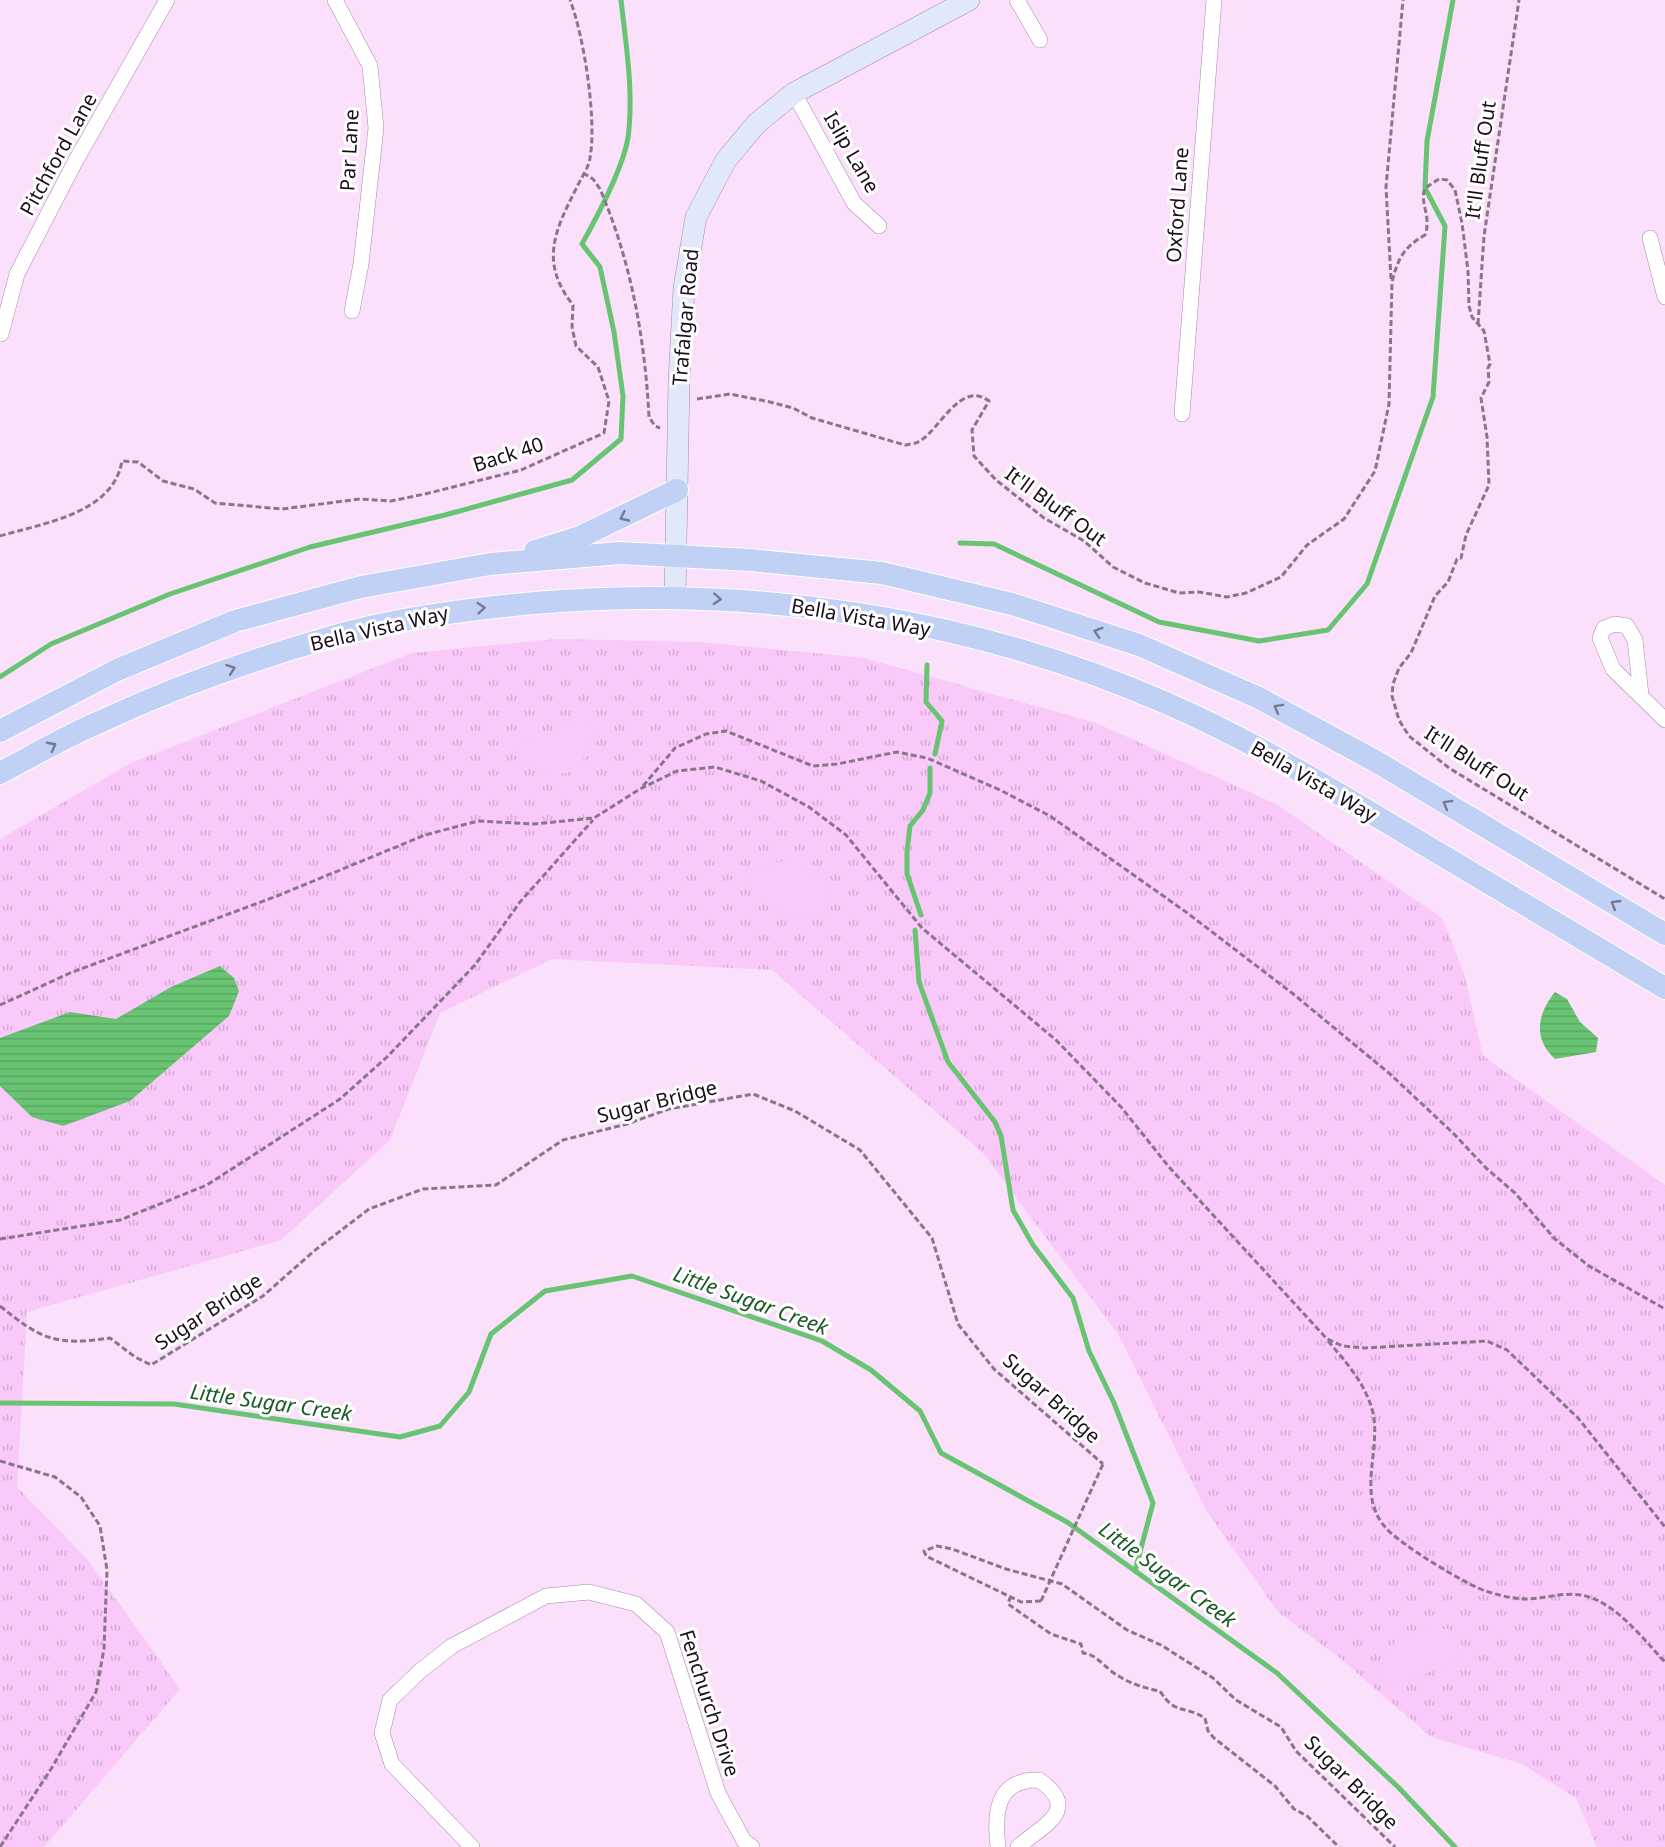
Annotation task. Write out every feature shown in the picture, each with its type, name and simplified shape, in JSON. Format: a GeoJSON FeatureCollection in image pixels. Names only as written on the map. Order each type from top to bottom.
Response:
{"type":"FeatureCollection","features":[{"type":"Feature","properties":{"kind":"main road"},"geometry":{"type":"LineString","coordinates":[[490,564],[580,537],[676,490]]}},
{"type":"Feature","properties":{"kind":"main road","name":"Bella Vista Way"},"geometry":{"type":"LineString","coordinates":[[0,731],[117,670],[235,621],[361,587],[490,564],[620,553],[675,554],[882,573],[1012,604],[1139,645],[1259,698],[1367,757],[1665,934]]}},
{"type":"Feature","properties":{"kind":"main road","name":"Bella Vista Way"},"geometry":{"type":"LineString","coordinates":[[0,773],[101,721],[190,683],[336,636],[463,609],[593,598],[675,596],[758,601],[855,613],[971,637],[1077,668],[1167,703],[1284,761],[1665,988]]}},
{"type":"Feature","properties":{"kind":"street","name":"Pitchford Lane"},"geometry":{"type":"LineString","coordinates":[[1,334],[17,274],[75,162],[167,0]]}},
{"type":"Feature","properties":{"kind":"street","name":"Par Lane"},"geometry":{"type":"LineString","coordinates":[[335,0],[370,66],[376,128],[361,264],[352,311]]}},
{"type":"Feature","properties":{"kind":"street","name":"Trafalgar Road"},"geometry":{"type":"LineString","coordinates":[[675,596],[676,490],[684,288],[696,217],[726,160],[756,123],[794,93],[969,0]]}},
{"type":"Feature","properties":{"kind":"street"},"geometry":{"type":"LineString","coordinates":[[1017,0],[1040,40]]}},
{"type":"Feature","properties":{"kind":"street","name":"Oxford Lane"},"geometry":{"type":"LineString","coordinates":[[1182,414],[1214,0]]}},
{"type":"Feature","properties":{"kind":"street","name":"Islip Lane"},"geometry":{"type":"LineString","coordinates":[[794,93],[854,203],[879,226]]}},
{"type":"Feature","properties":{"kind":"street"},"geometry":{"type":"LineString","coordinates":[[1650,238],[1665,297]]}},
{"type":"Feature","properties":{"kind":"street"},"geometry":{"type":"LineString","coordinates":[[1641,695],[1665,720]]}},
{"type":"Feature","properties":{"kind":"street","name":"Fenchurch Drive"},"geometry":{"type":"LineString","coordinates":[[472,1847],[392,1764],[382,1733],[390,1700],[420,1671],[452,1646],[546,1596],[589,1592],[636,1604],[667,1632],[718,1793],[744,1841],[752,1847]]}},
{"type":"Feature","properties":{"kind":"street"},"geometry":{"type":"LineString","coordinates":[[998,1847],[997,1809],[1005,1792],[1013,1784],[1039,1780],[1050,1788],[1056,1803],[1055,1818],[1044,1829],[1018,1847]]}},
{"type":"Feature","properties":{"kind":"path","name":"Back 40"},"geometry":{"type":"LineString","coordinates":[[0,536],[93,504],[120,473],[122,461],[138,462],[163,481],[194,489],[214,503],[282,509],[360,499],[391,501],[425,494],[521,470],[604,433],[609,401],[598,367],[576,346],[572,327],[573,305],[560,289],[552,258],[556,229],[591,159],[591,105],[582,42],[570,0]]}},
{"type":"Feature","properties":{"kind":"path","name":"It'll Bluff Out"},"geometry":{"type":"LineString","coordinates":[[678,424],[693,401],[702,397],[730,394],[786,406],[812,418],[905,445],[919,442],[944,415],[968,398],[986,398],[989,401],[972,430],[972,449],[982,468],[1044,518],[1084,542],[1113,567],[1145,583],[1179,593],[1199,592],[1235,596],[1281,577],[1307,545],[1344,519],[1375,471],[1389,404],[1391,289],[1386,187],[1403,0]]}},
{"type":"Feature","properties":{"kind":"path","name":"It'll Bluff Out"},"geometry":{"type":"LineString","coordinates":[[1478,326],[1484,236],[1519,0]]}},
{"type":"Feature","properties":{"kind":"path"},"geometry":{"type":"LineString","coordinates":[[583,173],[593,179],[600,189],[629,272],[635,295],[649,417],[655,426],[663,429],[678,424]]}},
{"type":"Feature","properties":{"kind":"path","name":"It'll Bluff Out"},"geometry":{"type":"LineString","coordinates":[[1391,289],[1401,254],[1409,244],[1425,235],[1428,213],[1423,196],[1425,188],[1439,179],[1448,180],[1455,190],[1462,223],[1468,271],[1469,306],[1472,317],[1484,331],[1490,364],[1489,382],[1481,398],[1487,437],[1489,485],[1466,534],[1461,558],[1457,559],[1448,582],[1435,596],[1411,653],[1397,673],[1392,696],[1397,714],[1417,745],[1449,768],[1665,899]]}},
{"type":"Feature","properties":{"kind":"path"},"geometry":{"type":"LineString","coordinates":[[640,789],[675,748],[706,734],[726,731],[813,766],[837,764],[897,752],[927,758],[1000,790],[1060,823],[1186,912],[1292,993],[1390,1074],[1453,1133],[1486,1168],[1515,1193],[1555,1239],[1589,1266],[1665,1310]]}},
{"type":"Feature","properties":{"kind":"path"},"geometry":{"type":"LineString","coordinates":[[0,1239],[120,1220],[207,1185],[340,1099],[387,1057],[475,965],[520,902],[594,818],[640,789],[676,771],[715,767],[761,781],[809,807],[846,835],[922,928],[1056,1040],[1121,1107],[1169,1167],[1327,1339],[1359,1377],[1372,1410],[1374,1444],[1370,1474],[1373,1505],[1385,1528],[1411,1549],[1485,1591],[1525,1599],[1581,1595],[1604,1604],[1665,1662]]}},
{"type":"Feature","properties":{"kind":"path"},"geometry":{"type":"LineString","coordinates":[[0,1005],[70,973],[277,896],[424,835],[478,821],[534,824],[594,818]]}},
{"type":"Feature","properties":{"kind":"path","name":"Sugar Bridge"},"geometry":{"type":"LineString","coordinates":[[0,1306],[32,1332],[74,1344],[110,1338],[135,1357],[151,1365],[263,1296],[314,1251],[369,1209],[423,1189],[496,1185],[563,1140],[627,1124],[669,1109],[753,1094],[795,1111],[861,1150],[932,1238],[958,1324],[994,1369],[1103,1464],[1041,1601],[1021,1602],[926,1556],[924,1551],[937,1546],[1006,1569],[1062,1584],[1127,1630],[1161,1645],[1213,1678],[1236,1700],[1281,1727],[1296,1751],[1395,1847]]}},
{"type":"Feature","properties":{"kind":"path"},"geometry":{"type":"LineString","coordinates":[[1327,1339],[1343,1346],[1365,1348],[1487,1341],[1507,1350],[1578,1418],[1665,1527]]}},
{"type":"Feature","properties":{"kind":"path"},"geometry":{"type":"LineString","coordinates":[[0,1461],[55,1477],[81,1497],[100,1526],[107,1570],[104,1649],[96,1692],[0,1847]]}},
{"type":"Feature","properties":{"kind":"path"},"geometry":{"type":"LineString","coordinates":[[1657,1518],[1665,1521]]}},
{"type":"Feature","properties":{"kind":"path"},"geometry":{"type":"LineString","coordinates":[[1021,1602],[1010,1598],[1008,1604],[1051,1634],[1081,1644],[1083,1653],[1094,1655],[1111,1671],[1133,1684],[1160,1691],[1169,1705],[1205,1718],[1208,1731],[1214,1737],[1275,1786],[1294,1809],[1307,1816],[1339,1847]]}},
{"type":"Feature","properties":{"kind":"green space"},"geometry":{"type":"Polygon","coordinates":[[[557,639],[701,642],[864,658],[1096,723],[1276,804],[1442,918],[1464,973],[1483,1056],[1665,1185],[1665,1847],[1597,1847],[1576,1798],[1522,1764],[1431,1737],[1341,1659],[1278,1612],[1206,1510],[1118,1334],[983,1153],[772,970],[552,959],[440,1013],[390,1140],[281,1240],[27,1312],[17,1487],[88,1560],[180,1689],[44,1847],[0,1847],[0,839],[131,763],[412,653],[557,639]]]}},
{"type":"Feature","properties":{"kind":"green space"},"geometry":{"type":"Polygon","coordinates":[[[574,723],[586,723],[593,728],[592,740],[587,753],[575,769],[565,773],[551,773],[520,760],[519,744],[524,740],[574,723]]]}},
{"type":"Feature","properties":{"kind":"green space"},"geometry":{"type":"Polygon","coordinates":[[[796,860],[814,873],[826,890],[830,904],[823,917],[789,920],[751,895],[750,875],[755,871],[772,863],[796,860]]]}},
{"type":"Feature","properties":{"kind":"green space"},"geometry":{"type":"Polygon","coordinates":[[[1429,1629],[1448,1629],[1459,1637],[1463,1649],[1459,1655],[1447,1665],[1403,1685],[1395,1687],[1388,1685],[1380,1670],[1385,1652],[1401,1639],[1429,1629]]]}},
{"type":"Feature","properties":{"kind":"shaded area"},"geometry":{"type":"Polygon","coordinates":[[[220,966],[234,978],[239,991],[229,1016],[130,1101],[63,1126],[32,1117],[0,1086],[0,1038],[70,1012],[116,1019],[171,987],[220,966]]]}},
{"type":"Feature","properties":{"kind":"shaded area"},"geometry":{"type":"Polygon","coordinates":[[[1555,992],[1567,999],[1580,1022],[1598,1038],[1596,1052],[1555,1059],[1548,1051],[1540,1034],[1541,1017],[1555,992]]]}},
{"type":"Feature","properties":{"kind":"waterway"},"geometry":{"type":"LineString","coordinates":[[0,677],[51,644],[170,594],[310,547],[445,515],[572,480],[621,439],[623,396],[614,332],[600,267],[582,244],[615,177],[628,138],[630,86],[621,0]]}},
{"type":"Feature","properties":{"kind":"waterway"},"geometry":{"type":"LineString","coordinates":[[960,543],[994,544],[1159,622],[1259,641],[1328,630],[1367,584],[1433,397],[1445,226],[1425,188],[1427,141],[1453,0]]}},
{"type":"Feature","properties":{"kind":"waterway"},"geometry":{"type":"LineString","coordinates":[[927,665],[926,702],[942,721],[935,754]]}},
{"type":"Feature","properties":{"kind":"waterway"},"geometry":{"type":"LineString","coordinates":[[921,915],[907,874],[907,852],[910,826],[923,810],[930,793],[930,768]]}},
{"type":"Feature","properties":{"kind":"waterway"},"geometry":{"type":"LineString","coordinates":[[915,930],[919,982],[948,1062],[995,1122],[1001,1136],[1013,1210],[1033,1245],[1073,1298],[1089,1351],[1114,1403],[1153,1503],[1135,1571]]}},
{"type":"Feature","properties":{"kind":"waterway","name":"Little Sugar Creek"},"geometry":{"type":"LineString","coordinates":[[0,1403],[174,1404],[400,1437],[440,1426],[469,1392],[491,1334],[545,1291],[632,1276],[822,1341],[871,1370],[920,1411],[941,1453],[1067,1522],[1277,1673],[1399,1788],[1455,1847]]}}]}
